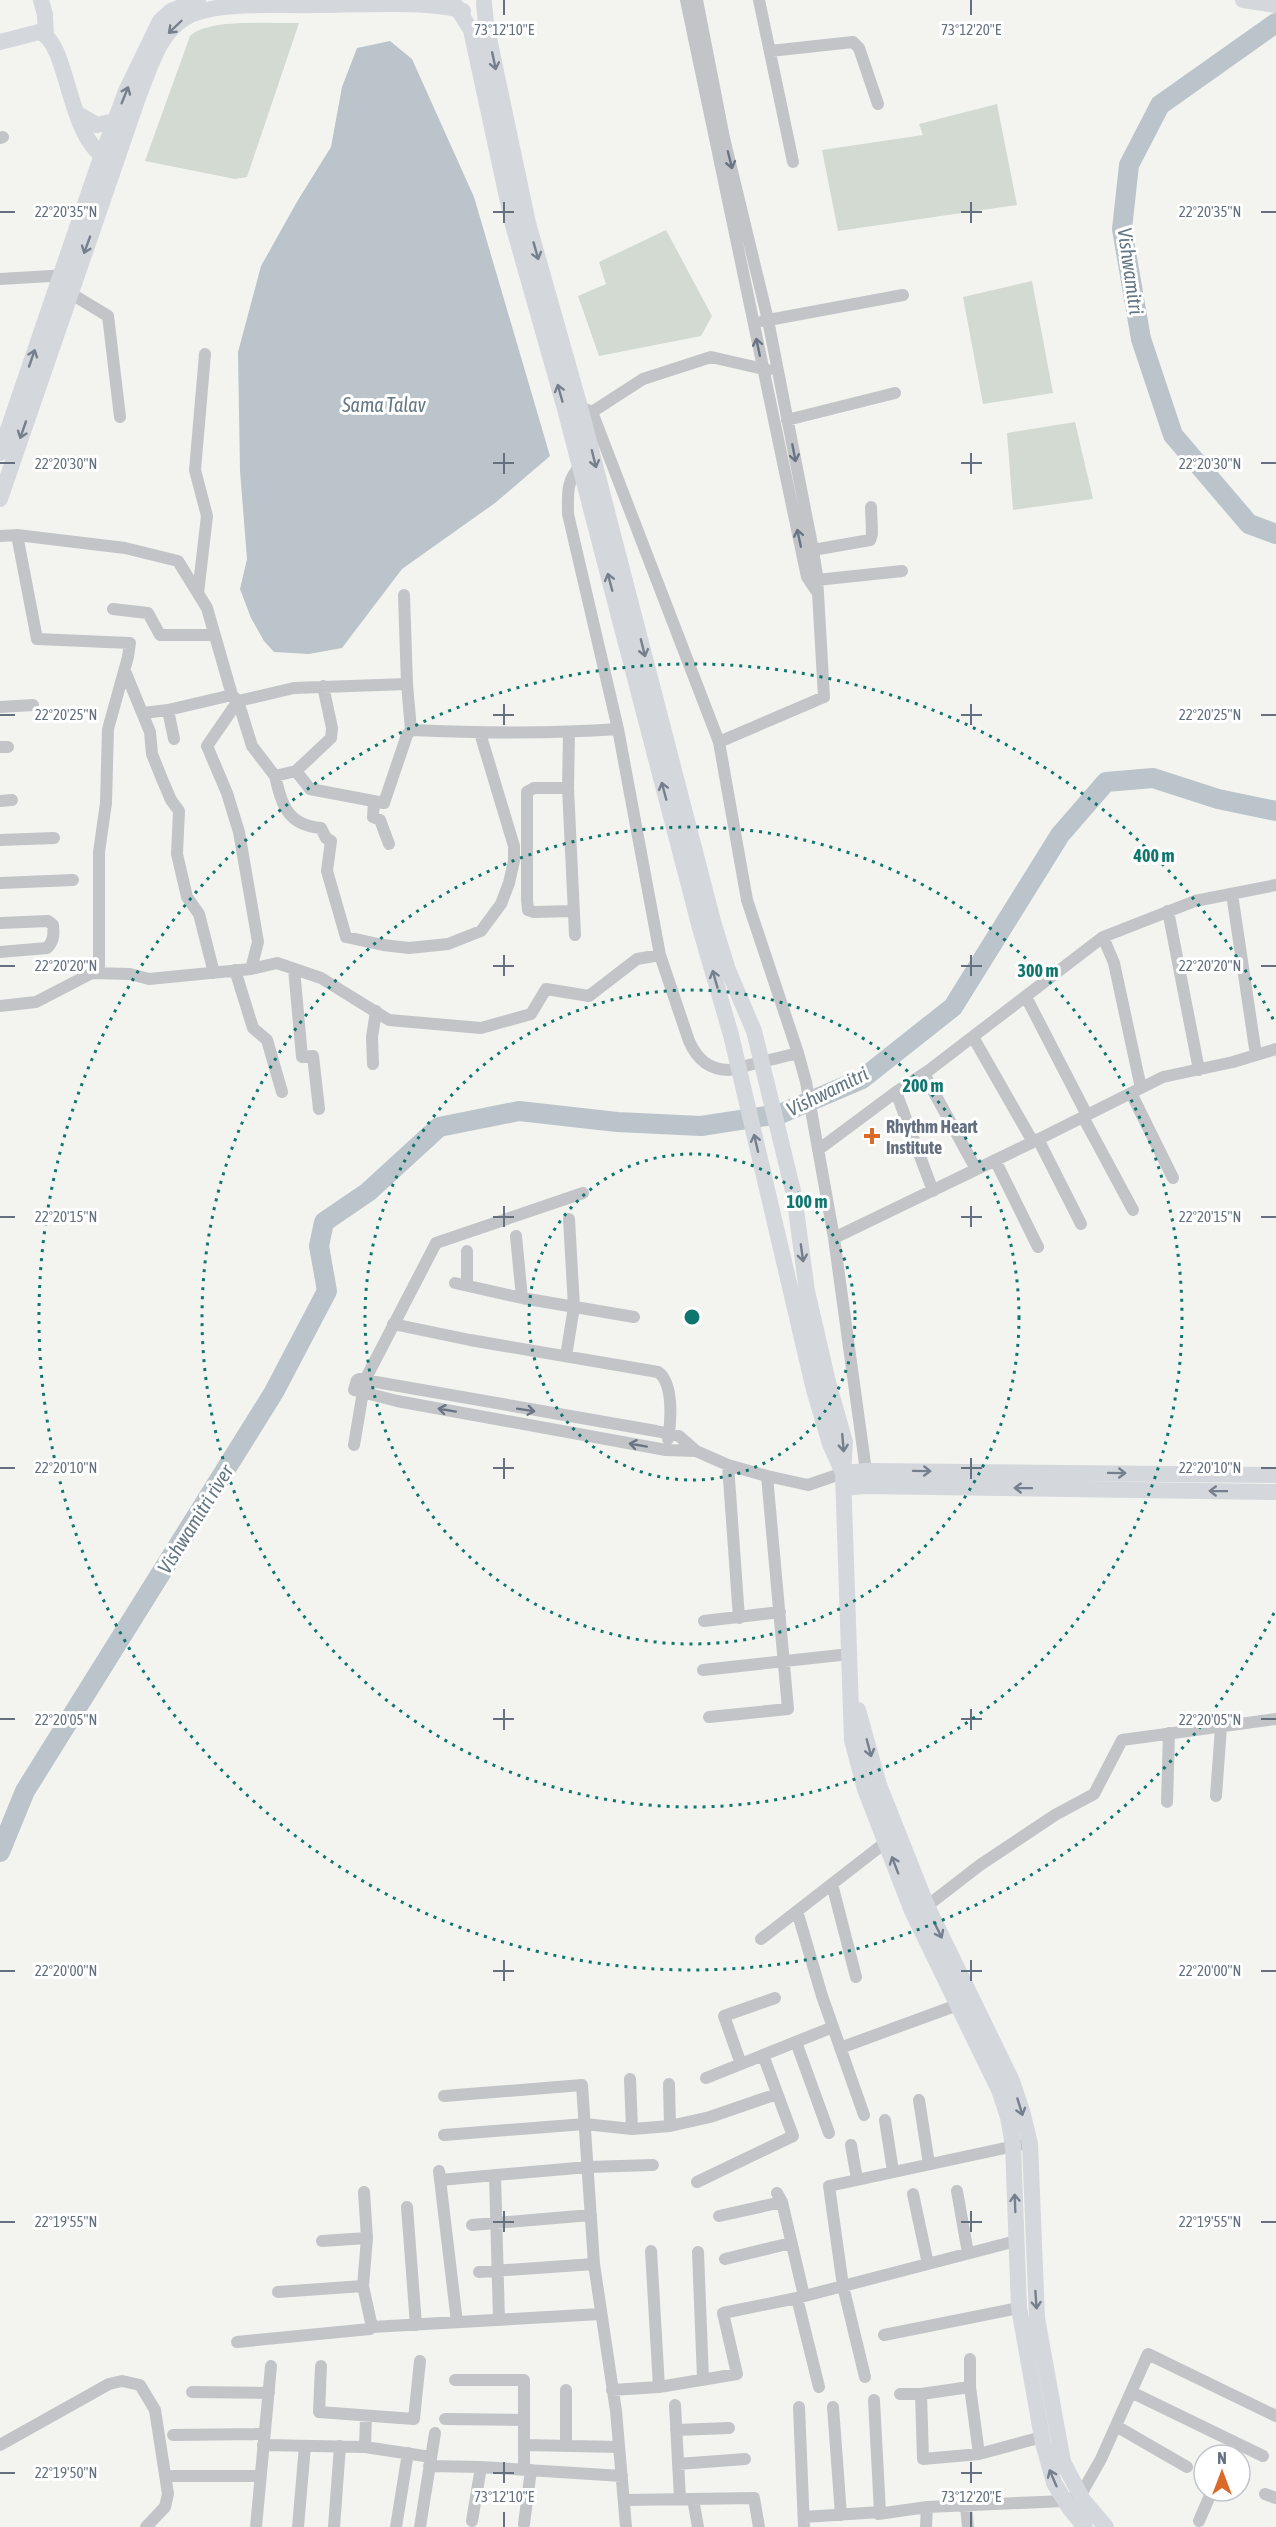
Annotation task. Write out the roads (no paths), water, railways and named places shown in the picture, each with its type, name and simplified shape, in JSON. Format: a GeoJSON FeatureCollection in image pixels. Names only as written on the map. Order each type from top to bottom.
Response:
{"type":"FeatureCollection","features":[{"type":"Feature","properties":{"kind":"main road"},"geometry":{"type":"LineString","coordinates":[[31,0],[44,36],[65,115],[81,147],[106,166]]}},
{"type":"Feature","properties":{"kind":"main road"},"geometry":{"type":"LineString","coordinates":[[42,0],[45,15],[44,36],[56,48],[76,113],[89,142],[106,166]]}},
{"type":"Feature","properties":{"kind":"main road"},"geometry":{"type":"LineString","coordinates":[[106,166],[115,122],[151,35],[160,21],[171,11],[198,0]]}},
{"type":"Feature","properties":{"kind":"main road"},"geometry":{"type":"LineString","coordinates":[[1243,0],[1276,5]]}},
{"type":"Feature","properties":{"kind":"main road"},"geometry":{"type":"LineString","coordinates":[[0,451],[68,275],[106,166],[162,42],[172,28],[186,17],[201,11],[238,6],[455,5],[470,12],[481,8],[485,2]]}},
{"type":"Feature","properties":{"kind":"main road"},"geometry":{"type":"LineString","coordinates":[[485,2],[503,144]]}},
{"type":"Feature","properties":{"kind":"main road"},"geometry":{"type":"LineString","coordinates":[[455,5],[471,30],[503,144],[580,466],[700,928],[731,1035],[814,1390],[843,1481]]}},
{"type":"Feature","properties":{"kind":"main road"},"geometry":{"type":"LineString","coordinates":[[0,42],[44,36]]}},
{"type":"Feature","properties":{"kind":"main road"},"geometry":{"type":"LineString","coordinates":[[76,113],[97,125],[115,122]]}},
{"type":"Feature","properties":{"kind":"main road"},"geometry":{"type":"LineString","coordinates":[[516,204],[586,409],[714,925],[728,969],[754,1031],[794,1195],[807,1292],[845,1442],[843,1481],[852,1740],[865,1789],[912,1911],[965,2002]]}},
{"type":"Feature","properties":{"kind":"main road"},"geometry":{"type":"LineString","coordinates":[[0,499],[70,293],[68,275]]}},
{"type":"Feature","properties":{"kind":"main road"},"geometry":{"type":"LineString","coordinates":[[843,1481],[865,1478],[1276,1475]]}},
{"type":"Feature","properties":{"kind":"main road"},"geometry":{"type":"LineString","coordinates":[[865,1478],[1276,1492]]}},
{"type":"Feature","properties":{"kind":"main road"},"geometry":{"type":"LineString","coordinates":[[852,1692],[879,1785],[1021,2145],[1037,2318],[1063,2462],[1073,2498],[1085,2527]]}},
{"type":"Feature","properties":{"kind":"main road"},"geometry":{"type":"LineString","coordinates":[[1021,2145],[1016,2241],[1019,2308],[1042,2437],[1054,2483],[1106,2527]]}},
{"type":"Feature","properties":{"kind":"street"},"geometry":{"type":"LineString","coordinates":[[686,0],[735,207],[768,320],[813,550],[824,697],[719,742]]}},
{"type":"Feature","properties":{"kind":"street"},"geometry":{"type":"LineString","coordinates":[[697,0],[719,139]]}},
{"type":"Feature","properties":{"kind":"street"},"geometry":{"type":"LineString","coordinates":[[759,0],[793,162]]}},
{"type":"Feature","properties":{"kind":"street"},"geometry":{"type":"LineString","coordinates":[[770,51],[853,42],[859,48],[878,104]]}},
{"type":"Feature","properties":{"kind":"street"},"geometry":{"type":"LineString","coordinates":[[735,207],[753,321],[807,577],[817,586]]}},
{"type":"Feature","properties":{"kind":"street"},"geometry":{"type":"LineString","coordinates":[[0,279],[68,275]]}},
{"type":"Feature","properties":{"kind":"street"},"geometry":{"type":"LineString","coordinates":[[70,293],[108,316],[120,417]]}},
{"type":"Feature","properties":{"kind":"street"},"geometry":{"type":"LineString","coordinates":[[753,321],[903,295]]}},
{"type":"Feature","properties":{"kind":"street"},"geometry":{"type":"LineString","coordinates":[[198,593],[207,516],[195,470],[205,354]]}},
{"type":"Feature","properties":{"kind":"street"},"geometry":{"type":"LineString","coordinates":[[778,371],[711,357],[643,379],[586,409],[719,742],[747,900],[806,1082],[834,1238],[865,1478]]}},
{"type":"Feature","properties":{"kind":"street"},"geometry":{"type":"LineString","coordinates":[[787,420],[895,393]]}},
{"type":"Feature","properties":{"kind":"street"},"geometry":{"type":"LineString","coordinates":[[580,466],[572,474],[567,490],[568,514],[618,729],[660,955],[689,1041],[694,1053],[704,1062],[713,1068],[729,1070],[798,1053]]}},
{"type":"Feature","properties":{"kind":"street"},"geometry":{"type":"LineString","coordinates":[[813,550],[870,540],[872,534],[871,507]]}},
{"type":"Feature","properties":{"kind":"street"},"geometry":{"type":"LineString","coordinates":[[0,536],[125,548],[178,561],[207,608],[252,746],[275,776],[282,807],[306,827],[321,828],[326,838],[331,841],[327,871],[346,937],[409,948],[448,944],[481,931],[501,904],[514,861],[514,846],[480,733]]}},
{"type":"Feature","properties":{"kind":"street"},"geometry":{"type":"LineString","coordinates":[[17,536],[37,639],[130,643],[125,671],[108,729],[106,803],[99,852],[99,972]]}},
{"type":"Feature","properties":{"kind":"street"},"geometry":{"type":"LineString","coordinates":[[817,586],[902,571]]}},
{"type":"Feature","properties":{"kind":"street"},"geometry":{"type":"LineString","coordinates":[[296,771],[310,789],[384,803],[407,735],[411,730],[404,595]]}},
{"type":"Feature","properties":{"kind":"street"},"geometry":{"type":"LineString","coordinates":[[113,609],[148,613],[160,635],[215,635]]}},
{"type":"Feature","properties":{"kind":"street"},"geometry":{"type":"LineString","coordinates":[[125,671],[150,732],[156,762],[171,800],[180,811],[177,855],[187,897],[199,914],[214,974]]}},
{"type":"Feature","properties":{"kind":"street"},"geometry":{"type":"LineString","coordinates":[[143,712],[168,710],[294,688],[407,684]]}},
{"type":"Feature","properties":{"kind":"street"},"geometry":{"type":"LineString","coordinates":[[275,776],[296,771],[331,738],[332,728],[323,687]]}},
{"type":"Feature","properties":{"kind":"street"},"geometry":{"type":"LineString","coordinates":[[235,698],[207,746],[227,793],[239,832],[258,942],[251,969]]}},
{"type":"Feature","properties":{"kind":"street"},"geometry":{"type":"LineString","coordinates":[[0,707],[33,705]]}},
{"type":"Feature","properties":{"kind":"street"},"geometry":{"type":"LineString","coordinates":[[168,710],[174,739]]}},
{"type":"Feature","properties":{"kind":"street"},"geometry":{"type":"LineString","coordinates":[[411,730],[480,733],[618,729]]}},
{"type":"Feature","properties":{"kind":"street"},"geometry":{"type":"LineString","coordinates":[[570,732],[568,788],[575,935]]}},
{"type":"Feature","properties":{"kind":"street"},"geometry":{"type":"LineString","coordinates":[[568,788],[534,788],[527,792],[527,900],[528,910],[534,912],[574,911]]}},
{"type":"Feature","properties":{"kind":"street"},"geometry":{"type":"LineString","coordinates":[[374,801],[373,817],[380,820],[389,844]]}},
{"type":"Feature","properties":{"kind":"street"},"geometry":{"type":"LineString","coordinates":[[0,840],[54,838]]}},
{"type":"Feature","properties":{"kind":"street"},"geometry":{"type":"LineString","coordinates":[[0,883],[73,880]]}},
{"type":"Feature","properties":{"kind":"street"},"geometry":{"type":"LineString","coordinates":[[818,1147],[924,1074],[1103,937],[1195,901],[1276,885]]}},
{"type":"Feature","properties":{"kind":"street"},"geometry":{"type":"LineString","coordinates":[[1232,894],[1256,1055]]}},
{"type":"Feature","properties":{"kind":"street"},"geometry":{"type":"LineString","coordinates":[[1168,911],[1199,1070]]}},
{"type":"Feature","properties":{"kind":"street"},"geometry":{"type":"LineString","coordinates":[[0,923],[48,921],[53,925],[53,933],[51,944],[46,948],[0,952]]}},
{"type":"Feature","properties":{"kind":"street"},"geometry":{"type":"LineString","coordinates":[[1103,937],[1114,963],[1136,1091],[1173,1178]]}},
{"type":"Feature","properties":{"kind":"street"},"geometry":{"type":"LineString","coordinates":[[0,1006],[36,1002],[83,977],[99,972],[130,974],[149,979],[214,974],[277,963],[321,978],[389,1020],[481,1029],[531,1014],[546,989],[589,996],[637,959],[660,955]]}},
{"type":"Feature","properties":{"kind":"street"},"geometry":{"type":"LineString","coordinates":[[294,969],[302,1056],[313,1056],[319,1109]]}},
{"type":"Feature","properties":{"kind":"street"},"geometry":{"type":"LineString","coordinates":[[235,970],[253,1028],[267,1040],[282,1092]]}},
{"type":"Feature","properties":{"kind":"street"},"geometry":{"type":"LineString","coordinates":[[1026,997],[1133,1210]]}},
{"type":"Feature","properties":{"kind":"street"},"geometry":{"type":"LineString","coordinates":[[373,1064],[372,1037],[376,1011]]}},
{"type":"Feature","properties":{"kind":"street"},"geometry":{"type":"LineString","coordinates":[[973,1037],[1036,1140],[1081,1224]]}},
{"type":"Feature","properties":{"kind":"street"},"geometry":{"type":"LineString","coordinates":[[834,1238],[1163,1077],[1199,1070],[1276,1049]]}},
{"type":"Feature","properties":{"kind":"street"},"geometry":{"type":"LineString","coordinates":[[924,1074],[976,1169]]}},
{"type":"Feature","properties":{"kind":"street"},"geometry":{"type":"LineString","coordinates":[[896,1092],[933,1191]]}},
{"type":"Feature","properties":{"kind":"street"},"geometry":{"type":"LineString","coordinates":[[995,1160],[1038,1247]]}},
{"type":"Feature","properties":{"kind":"street"},"geometry":{"type":"LineString","coordinates":[[365,1380],[436,1243],[583,1193]]}},
{"type":"Feature","properties":{"kind":"street"},"geometry":{"type":"LineString","coordinates":[[566,1356],[574,1307],[569,1219]]}},
{"type":"Feature","properties":{"kind":"street"},"geometry":{"type":"LineString","coordinates":[[516,1236],[522,1298]]}},
{"type":"Feature","properties":{"kind":"street"},"geometry":{"type":"LineString","coordinates":[[467,1251],[461,1284],[522,1298],[634,1317]]}},
{"type":"Feature","properties":{"kind":"street"},"geometry":{"type":"LineString","coordinates":[[393,1324],[470,1340],[658,1372],[666,1380],[672,1419],[666,1450]]}},
{"type":"Feature","properties":{"kind":"street"},"geometry":{"type":"LineString","coordinates":[[696,1451],[666,1450],[476,1416],[362,1394],[354,1390],[358,1379],[669,1434],[679,1436],[696,1451],[728,1465],[767,1476],[808,1485],[843,1481]]}},
{"type":"Feature","properties":{"kind":"street"},"geometry":{"type":"LineString","coordinates":[[354,1445],[362,1394]]}},
{"type":"Feature","properties":{"kind":"street"},"geometry":{"type":"LineString","coordinates":[[476,1416],[478,1401]]}},
{"type":"Feature","properties":{"kind":"street"},"geometry":{"type":"LineString","coordinates":[[728,1465],[739,1618]]}},
{"type":"Feature","properties":{"kind":"street"},"geometry":{"type":"LineString","coordinates":[[710,1717],[788,1709],[767,1476]]}},
{"type":"Feature","properties":{"kind":"street"},"geometry":{"type":"LineString","coordinates":[[704,1621],[780,1612]]}},
{"type":"Feature","properties":{"kind":"street"},"geometry":{"type":"LineString","coordinates":[[703,1670],[850,1653]]}},
{"type":"Feature","properties":{"kind":"street"},"geometry":{"type":"LineString","coordinates":[[927,1906],[980,1865],[1027,1833],[1094,1794],[1122,1740],[1276,1719]]}},
{"type":"Feature","properties":{"kind":"street"},"geometry":{"type":"LineString","coordinates":[[1216,1796],[1221,1727]]}},
{"type":"Feature","properties":{"kind":"street"},"geometry":{"type":"LineString","coordinates":[[1167,1802],[1169,1733]]}},
{"type":"Feature","properties":{"kind":"street"},"geometry":{"type":"LineString","coordinates":[[761,1939],[886,1842]]}},
{"type":"Feature","properties":{"kind":"street"},"geometry":{"type":"LineString","coordinates":[[832,1884],[856,1977]]}},
{"type":"Feature","properties":{"kind":"street"},"geometry":{"type":"LineString","coordinates":[[797,1911],[833,2027],[864,2115]]}},
{"type":"Feature","properties":{"kind":"street"},"geometry":{"type":"LineString","coordinates":[[741,2064],[724,2016],[775,1998]]}},
{"type":"Feature","properties":{"kind":"street"},"geometry":{"type":"LineString","coordinates":[[840,2048],[965,2002]]}},
{"type":"Feature","properties":{"kind":"street"},"geometry":{"type":"LineString","coordinates":[[706,2078],[833,2027]]}},
{"type":"Feature","properties":{"kind":"street"},"geometry":{"type":"LineString","coordinates":[[796,2042],[829,2133]]}},
{"type":"Feature","properties":{"kind":"street"},"geometry":{"type":"LineString","coordinates":[[697,2182],[793,2136],[763,2055]]}},
{"type":"Feature","properties":{"kind":"street"},"geometry":{"type":"LineString","coordinates":[[630,2079],[632,2129]]}},
{"type":"Feature","properties":{"kind":"street"},"geometry":{"type":"LineString","coordinates":[[669,2084],[670,2126]]}},
{"type":"Feature","properties":{"kind":"street"},"geometry":{"type":"LineString","coordinates":[[444,2096],[582,2085],[594,2264],[619,2447],[626,2527]]}},
{"type":"Feature","properties":{"kind":"street"},"geometry":{"type":"LineString","coordinates":[[444,2135],[585,2124],[632,2129],[670,2126],[710,2117],[777,2094]]}},
{"type":"Feature","properties":{"kind":"street"},"geometry":{"type":"LineString","coordinates":[[919,2100],[929,2164]]}},
{"type":"Feature","properties":{"kind":"street"},"geometry":{"type":"LineString","coordinates":[[885,2120],[893,2172]]}},
{"type":"Feature","properties":{"kind":"street"},"geometry":{"type":"LineString","coordinates":[[851,2145],[857,2180]]}},
{"type":"Feature","properties":{"kind":"street"},"geometry":{"type":"LineString","coordinates":[[865,2377],[843,2286],[829,2186],[1021,2145]]}},
{"type":"Feature","properties":{"kind":"street"},"geometry":{"type":"LineString","coordinates":[[457,2322],[440,2176],[495,2175],[588,2167],[653,2165]]}},
{"type":"Feature","properties":{"kind":"street"},"geometry":{"type":"LineString","coordinates":[[495,2175],[499,2320]]}},
{"type":"Feature","properties":{"kind":"street"},"geometry":{"type":"LineString","coordinates":[[957,2191],[968,2253]]}},
{"type":"Feature","properties":{"kind":"street"},"geometry":{"type":"LineString","coordinates":[[364,2192],[367,2238],[363,2286],[372,2327]]}},
{"type":"Feature","properties":{"kind":"street"},"geometry":{"type":"LineString","coordinates":[[913,2194],[928,2264]]}},
{"type":"Feature","properties":{"kind":"street"},"geometry":{"type":"LineString","coordinates":[[719,2216],[779,2198],[791,2244],[819,2387]]}},
{"type":"Feature","properties":{"kind":"street"},"geometry":{"type":"LineString","coordinates":[[407,2207],[416,2325]]}},
{"type":"Feature","properties":{"kind":"street"},"geometry":{"type":"LineString","coordinates":[[472,2225],[591,2215]]}},
{"type":"Feature","properties":{"kind":"street"},"geometry":{"type":"LineString","coordinates":[[322,2241],[367,2238]]}},
{"type":"Feature","properties":{"kind":"street"},"geometry":{"type":"LineString","coordinates":[[612,2390],[660,2387],[737,2374],[723,2313],[800,2297],[1016,2241]]}},
{"type":"Feature","properties":{"kind":"street"},"geometry":{"type":"LineString","coordinates":[[725,2259],[791,2244]]}},
{"type":"Feature","properties":{"kind":"street"},"geometry":{"type":"LineString","coordinates":[[651,2251],[660,2387]]}},
{"type":"Feature","properties":{"kind":"street"},"geometry":{"type":"LineString","coordinates":[[698,2252],[703,2379]]}},
{"type":"Feature","properties":{"kind":"street"},"geometry":{"type":"LineString","coordinates":[[479,2272],[594,2264]]}},
{"type":"Feature","properties":{"kind":"street"},"geometry":{"type":"LineString","coordinates":[[278,2292],[363,2286]]}},
{"type":"Feature","properties":{"kind":"street"},"geometry":{"type":"LineString","coordinates":[[884,2335],[1019,2308]]}},
{"type":"Feature","properties":{"kind":"street"},"geometry":{"type":"LineString","coordinates":[[237,2342],[372,2327],[600,2314]]}},
{"type":"Feature","properties":{"kind":"street"},"geometry":{"type":"LineString","coordinates":[[799,2407],[804,2522],[841,2515],[927,2507],[1073,2498],[1101,2459],[1148,2354],[1276,2416]]}},
{"type":"Feature","properties":{"kind":"street"},"geometry":{"type":"LineString","coordinates":[[970,2359],[970,2387],[979,2454]]}},
{"type":"Feature","properties":{"kind":"street"},"geometry":{"type":"LineString","coordinates":[[321,2366],[319,2412],[414,2419],[420,2361]]}},
{"type":"Feature","properties":{"kind":"street"},"geometry":{"type":"LineString","coordinates":[[256,2527],[271,2366]]}},
{"type":"Feature","properties":{"kind":"street"},"geometry":{"type":"LineString","coordinates":[[455,2380],[524,2380],[524,2445],[528,2470],[524,2524]]}},
{"type":"Feature","properties":{"kind":"street"},"geometry":{"type":"LineString","coordinates":[[0,2445],[109,2384],[122,2381],[140,2385],[155,2410],[168,2494],[165,2507],[146,2527]]}},
{"type":"Feature","properties":{"kind":"street"},"geometry":{"type":"LineString","coordinates":[[900,2394],[921,2394],[970,2387]]}},
{"type":"Feature","properties":{"kind":"street"},"geometry":{"type":"LineString","coordinates":[[566,2390],[566,2446]]}},
{"type":"Feature","properties":{"kind":"street"},"geometry":{"type":"LineString","coordinates":[[192,2392],[270,2393]]}},
{"type":"Feature","properties":{"kind":"street"},"geometry":{"type":"LineString","coordinates":[[1131,2392],[1263,2456]]}},
{"type":"Feature","properties":{"kind":"street"},"geometry":{"type":"LineString","coordinates":[[921,2394],[923,2458],[979,2454],[1042,2437]]}},
{"type":"Feature","properties":{"kind":"street"},"geometry":{"type":"LineString","coordinates":[[874,2400],[880,2527]]}},
{"type":"Feature","properties":{"kind":"street"},"geometry":{"type":"LineString","coordinates":[[675,2405],[678,2464],[687,2499],[698,2527]]}},
{"type":"Feature","properties":{"kind":"street"},"geometry":{"type":"LineString","coordinates":[[833,2407],[841,2515]]}},
{"type":"Feature","properties":{"kind":"street"},"geometry":{"type":"LineString","coordinates":[[365,2447],[366,2416]]}},
{"type":"Feature","properties":{"kind":"street"},"geometry":{"type":"LineString","coordinates":[[445,2419],[524,2420]]}},
{"type":"Feature","properties":{"kind":"street"},"geometry":{"type":"LineString","coordinates":[[1116,2426],[1187,2467]]}},
{"type":"Feature","properties":{"kind":"street"},"geometry":{"type":"LineString","coordinates":[[676,2430],[729,2428]]}},
{"type":"Feature","properties":{"kind":"street"},"geometry":{"type":"LineString","coordinates":[[420,2527],[435,2433]]}},
{"type":"Feature","properties":{"kind":"street"},"geometry":{"type":"LineString","coordinates":[[173,2435],[264,2439],[306,2446],[365,2447],[408,2453],[430,2462],[622,2476]]}},
{"type":"Feature","properties":{"kind":"street"},"geometry":{"type":"LineString","coordinates":[[524,2445],[619,2447]]}},
{"type":"Feature","properties":{"kind":"street"},"geometry":{"type":"LineString","coordinates":[[298,2527],[306,2446]]}},
{"type":"Feature","properties":{"kind":"street"},"geometry":{"type":"LineString","coordinates":[[334,2527],[340,2446]]}},
{"type":"Feature","properties":{"kind":"street"},"geometry":{"type":"LineString","coordinates":[[396,2527],[408,2453]]}},
{"type":"Feature","properties":{"kind":"street"},"geometry":{"type":"LineString","coordinates":[[678,2464],[745,2459]]}},
{"type":"Feature","properties":{"kind":"street"},"geometry":{"type":"LineString","coordinates":[[472,2521],[481,2467]]}},
{"type":"Feature","properties":{"kind":"street"},"geometry":{"type":"LineString","coordinates":[[172,2476],[260,2476]]}},
{"type":"Feature","properties":{"kind":"street"},"geometry":{"type":"LineString","coordinates":[[624,2500],[754,2498],[759,2527]]}},
{"type":"Feature","properties":{"kind":"street"},"geometry":{"type":"LineString","coordinates":[[1199,2522],[1207,2503]]}},
{"type":"Feature","properties":{"kind":"street"},"geometry":{"type":"LineString","coordinates":[[966,2506],[968,2527]]}},
{"type":"Feature","properties":{"kind":"street"},"geometry":{"type":"LineString","coordinates":[[926,2527],[927,2507]]}},
{"type":"Feature","properties":{"kind":"water","name":"Sama Talav"},"geometry":{"type":"Polygon","coordinates":[[[390,41],[412,59],[474,197],[550,456],[495,503],[402,569],[342,648],[309,654],[274,652],[264,641],[251,618],[240,589],[247,559],[240,471],[238,352],[261,266],[331,147],[342,87],[357,48],[390,41]]]}},
{"type":"Feature","properties":{"kind":"waterway","name":"Vishwamitri"},"geometry":{"type":"LineString","coordinates":[[1276,23],[1160,105],[1129,165],[1122,229],[1141,339],[1173,435],[1249,524],[1276,534]]}},
{"type":"Feature","properties":{"kind":"waterway","name":"Vishwamitri"},"geometry":{"type":"LineString","coordinates":[[0,1852],[25,1791],[274,1392],[327,1291],[319,1246],[324,1222],[368,1192],[439,1127],[519,1111],[617,1122],[701,1126],[780,1114],[862,1079],[953,1007],[1060,835],[1106,782],[1153,778],[1218,799],[1276,811]]}},
{"type":"Feature","properties":{"kind":"place","name":"Rhythm Heart Institute"},"geometry":{"type":"Point","coordinates":[872,1136]}},
{"type":"Feature","properties":{"kind":"water label","name":"Vishwamitri river"},"geometry":{"type":"Point","coordinates":[195,1519]}}]}
